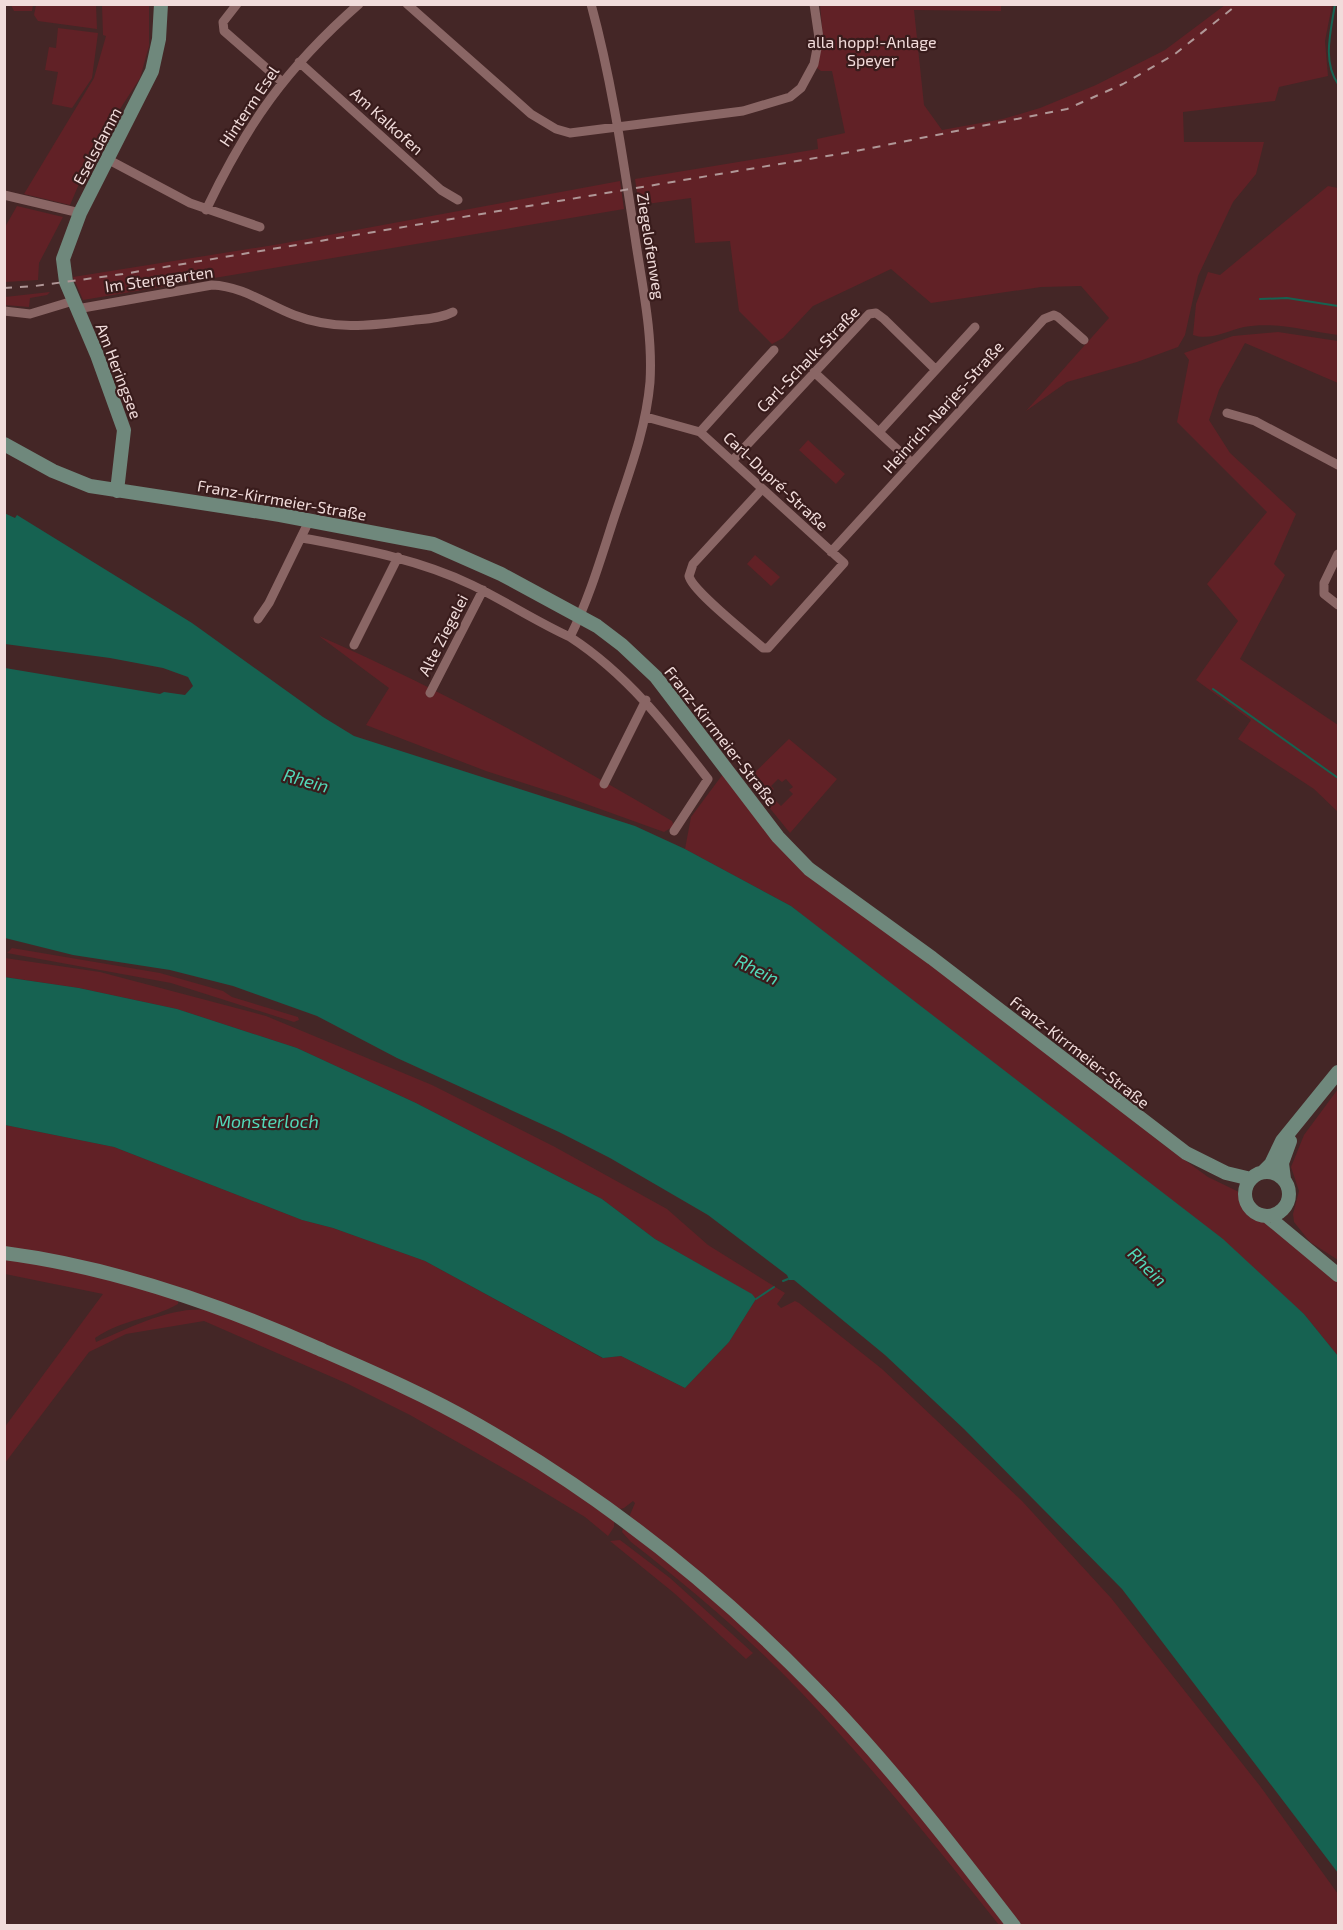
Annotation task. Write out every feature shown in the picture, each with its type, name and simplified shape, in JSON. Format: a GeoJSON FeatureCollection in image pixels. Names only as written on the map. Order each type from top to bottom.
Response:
{"type":"FeatureCollection","features":[{"type":"Feature","properties":{"kind":"street","name":"Eselsdamm"},"geometry":{"type":"LineString","coordinates":[[75,305],[66,282],[63,259],[68,239],[152,71],[158,46],[161,4]]}},
{"type":"Feature","properties":{"kind":"street"},"geometry":{"type":"LineString","coordinates":[[237,4],[223,22],[224,31],[281,81]]}},
{"type":"Feature","properties":{"kind":"street","name":"Hinterm Esel"},"geometry":{"type":"LineString","coordinates":[[206,210],[233,156],[281,81],[358,4]]}},
{"type":"Feature","properties":{"kind":"street"},"geometry":{"type":"LineString","coordinates":[[407,4],[544,123],[570,133],[743,111],[790,97],[801,88],[814,63],[819,38],[814,4]]}},
{"type":"Feature","properties":{"kind":"street","name":"Ziegelofenweg"},"geometry":{"type":"LineString","coordinates":[[580,616],[646,417],[650,380],[650,338],[617,126],[603,48],[591,4]]}},
{"type":"Feature","properties":{"kind":"street","name":"Am Kalkofen"},"geometry":{"type":"LineString","coordinates":[[299,62],[441,190],[458,200]]}},
{"type":"Feature","properties":{"kind":"street"},"geometry":{"type":"LineString","coordinates":[[109,160],[206,210],[260,227]]}},
{"type":"Feature","properties":{"kind":"street"},"geometry":{"type":"LineString","coordinates":[[4,195],[80,213]]}},
{"type":"Feature","properties":{"kind":"street","name":"Im Sterngarten"},"geometry":{"type":"LineString","coordinates":[[4,311],[30,314],[75,305],[212,285],[231,287],[299,317],[336,326],[371,326],[441,317],[453,312]]}},
{"type":"Feature","properties":{"kind":"street","name":"Am Heringsee"},"geometry":{"type":"LineString","coordinates":[[75,305],[97,355],[124,430],[117,491]]}},
{"type":"Feature","properties":{"kind":"street","name":"Carl-Schalk-Straße"},"geometry":{"type":"LineString","coordinates":[[732,461],[867,315],[876,313],[936,369]]}},
{"type":"Feature","properties":{"kind":"street","name":"Heinrich-Narjes-Straße"},"geometry":{"type":"LineString","coordinates":[[831,552],[1044,319],[1058,317],[1084,340]]}},
{"type":"Feature","properties":{"kind":"street"},"geometry":{"type":"LineString","coordinates":[[879,432],[975,327]]}},
{"type":"Feature","properties":{"kind":"street","name":"Carl-Dupré-Straße"},"geometry":{"type":"LineString","coordinates":[[700,432],[774,350]]}},
{"type":"Feature","properties":{"kind":"street"},"geometry":{"type":"LineString","coordinates":[[814,372],[912,463]]}},
{"type":"Feature","properties":{"kind":"street"},"geometry":{"type":"LineString","coordinates":[[1227,413],[1255,421],[1338,465]]}},
{"type":"Feature","properties":{"kind":"street","name":"Carl-Dupré-Straße"},"geometry":{"type":"LineString","coordinates":[[646,417],[700,432],[831,552]]}},
{"type":"Feature","properties":{"kind":"street","name":"Franz-Kirrmeier-Straße"},"geometry":{"type":"LineString","coordinates":[[4,444],[71,479],[117,491],[309,521],[433,544],[501,574],[580,616],[622,645],[656,677],[778,837],[809,869],[932,958],[1186,1153],[1202,1170],[1245,1194],[1253,1211],[1267,1216],[1338,1275]]}},
{"type":"Feature","properties":{"kind":"street"},"geometry":{"type":"LineString","coordinates":[[762,489],[693,564],[689,576],[691,582],[708,599],[763,648],[768,648],[844,563],[831,552]]}},
{"type":"Feature","properties":{"kind":"street"},"geometry":{"type":"LineString","coordinates":[[258,619],[303,538],[309,521]]}},
{"type":"Feature","properties":{"kind":"street","name":"Alte Ziegelei"},"geometry":{"type":"LineString","coordinates":[[303,538],[398,557],[483,590],[570,637],[646,700],[708,779]]}},
{"type":"Feature","properties":{"kind":"street"},"geometry":{"type":"LineString","coordinates":[[1338,554],[1324,583],[1324,594],[1338,605]]}},
{"type":"Feature","properties":{"kind":"street"},"geometry":{"type":"LineString","coordinates":[[354,645],[398,557]]}},
{"type":"Feature","properties":{"kind":"street","name":"Alte Ziegelei"},"geometry":{"type":"LineString","coordinates":[[430,693],[483,590]]}},
{"type":"Feature","properties":{"kind":"street"},"geometry":{"type":"LineString","coordinates":[[570,637],[580,616]]}},
{"type":"Feature","properties":{"kind":"street"},"geometry":{"type":"LineString","coordinates":[[604,784],[646,700]]}},
{"type":"Feature","properties":{"kind":"street"},"geometry":{"type":"LineString","coordinates":[[674,831],[708,779],[723,764]]}},
{"type":"Feature","properties":{"kind":"street"},"geometry":{"type":"LineString","coordinates":[[1245,1194],[1257,1175],[1271,1164],[1282,1141],[1338,1072]]}},
{"type":"Feature","properties":{"kind":"street"},"geometry":{"type":"LineString","coordinates":[[1267,1216],[1282,1210],[1289,1197],[1282,1163],[1292,1131]]}},
{"type":"Feature","properties":{"kind":"street","name":"Franz-Kirrmeier-Straße"},"geometry":{"type":"LineString","coordinates":[[1186,1153],[1226,1173],[1276,1174],[1284,1179]]}},
{"type":"Feature","properties":{"kind":"street","name":"Franz-Kirrmeier-Straße"},"geometry":{"type":"LineString","coordinates":[[1282,1210],[1298,1243]]}},
{"type":"Feature","properties":{"kind":"street"},"geometry":{"type":"LineString","coordinates":[[4,1253],[116,1275],[207,1303],[268,1327],[396,1382],[478,1425],[546,1467],[675,1561],[782,1655],[889,1768],[1014,1926]]}},
{"type":"Feature","properties":{"kind":"green space"},"geometry":{"type":"Polygon","coordinates":[[[11,5],[33,5],[32,11],[14,11],[11,5]]]}},
{"type":"Feature","properties":{"kind":"green space"},"geometry":{"type":"Polygon","coordinates":[[[36,5],[96,5],[97,29],[38,21],[34,15],[36,5]]]}},
{"type":"Feature","properties":{"kind":"green space"},"geometry":{"type":"Polygon","coordinates":[[[102,5],[149,5],[149,46],[140,78],[93,151],[70,205],[24,194],[94,78],[106,36],[103,35],[102,5]]]}},
{"type":"Feature","properties":{"kind":"green space","name":"alla hopp!-Anlage Speyer"},"geometry":{"type":"Polygon","coordinates":[[[820,5],[1001,5],[1001,11],[914,10],[924,105],[942,130],[1003,119],[1040,108],[1096,85],[1165,50],[1225,5],[1332,5],[1325,41],[1328,76],[1279,87],[1275,101],[1183,112],[1184,142],[1264,142],[1256,174],[1233,202],[1198,276],[1185,335],[1178,347],[1137,362],[1067,382],[1026,411],[1109,318],[1081,286],[1041,287],[931,303],[891,269],[813,306],[783,338],[772,344],[739,311],[730,241],[695,243],[691,198],[639,205],[635,179],[818,149],[817,139],[845,133],[832,71],[821,71],[817,68],[823,37],[820,5]]]}},
{"type":"Feature","properties":{"kind":"green space"},"geometry":{"type":"Polygon","coordinates":[[[58,28],[98,33],[92,78],[72,108],[52,104],[58,72],[45,70],[49,47],[56,48],[58,28]]]}},
{"type":"Feature","properties":{"kind":"green space"},"geometry":{"type":"Polygon","coordinates":[[[620,181],[624,209],[83,300],[73,277],[280,244],[620,181]]]}},
{"type":"Feature","properties":{"kind":"green space"},"geometry":{"type":"Polygon","coordinates":[[[1328,186],[1338,188],[1338,335],[1291,327],[1255,325],[1206,337],[1193,335],[1196,304],[1208,272],[1220,275],[1328,186]]]}},
{"type":"Feature","properties":{"kind":"green space"},"geometry":{"type":"Polygon","coordinates":[[[17,206],[63,217],[39,263],[38,280],[5,282],[5,227],[17,206]]]}},
{"type":"Feature","properties":{"kind":"green space"},"geometry":{"type":"Polygon","coordinates":[[[50,292],[47,295],[30,298],[29,307],[5,305],[5,297],[50,292]]]}},
{"type":"Feature","properties":{"kind":"green space"},"geometry":{"type":"Polygon","coordinates":[[[1278,332],[1338,341],[1338,383],[1245,343],[1219,390],[1209,420],[1230,453],[1296,514],[1274,564],[1285,575],[1240,659],[1338,725],[1338,812],[1314,789],[1238,739],[1251,720],[1196,680],[1238,621],[1207,584],[1267,512],[1177,422],[1189,360],[1184,353],[1233,336],[1278,332]]]}},
{"type":"Feature","properties":{"kind":"green space"},"geometry":{"type":"Polygon","coordinates":[[[808,440],[845,474],[836,484],[799,450],[808,440]]]}},
{"type":"Feature","properties":{"kind":"green space"},"geometry":{"type":"Polygon","coordinates":[[[755,555],[780,577],[771,586],[747,564],[755,555]]]}},
{"type":"Feature","properties":{"kind":"green space"},"geometry":{"type":"Polygon","coordinates":[[[319,636],[498,723],[672,821],[674,826],[664,832],[486,771],[366,725],[389,688],[319,636]]]}},
{"type":"Feature","properties":{"kind":"green space"},"geometry":{"type":"Polygon","coordinates":[[[789,739],[837,779],[790,833],[747,780],[789,739]],[[778,779],[771,786],[774,789],[769,794],[781,806],[793,794],[789,790],[793,787],[786,779],[782,782],[778,779]]]}},
{"type":"Feature","properties":{"kind":"green space"},"geometry":{"type":"Polygon","coordinates":[[[723,774],[774,839],[1164,1145],[1208,1177],[1239,1192],[1246,1213],[1270,1223],[1338,1278],[1338,1356],[1304,1314],[791,906],[685,849],[691,817],[723,774]]]}},
{"type":"Feature","properties":{"kind":"green space"},"geometry":{"type":"Polygon","coordinates":[[[12,948],[160,973],[223,991],[232,997],[298,1017],[299,1020],[294,1022],[171,983],[7,953],[12,948]]]}},
{"type":"Feature","properties":{"kind":"green space"},"geometry":{"type":"Polygon","coordinates":[[[5,958],[100,972],[266,1016],[432,1085],[555,1147],[667,1209],[708,1245],[785,1293],[777,1304],[781,1308],[795,1301],[799,1303],[882,1369],[1022,1501],[1111,1598],[1260,1786],[1338,1894],[1338,1925],[1020,1925],[913,1789],[629,1517],[635,1503],[633,1501],[624,1508],[616,1510],[549,1463],[243,1311],[5,1249],[5,1125],[114,1147],[302,1220],[333,1228],[425,1261],[602,1358],[621,1356],[685,1388],[729,1342],[756,1299],[655,1239],[602,1199],[416,1103],[297,1048],[177,1009],[79,988],[5,977],[5,958]]]}},
{"type":"Feature","properties":{"kind":"green space"},"geometry":{"type":"Polygon","coordinates":[[[1338,1089],[1338,1260],[1310,1242],[1294,1222],[1293,1214],[1299,1191],[1291,1167],[1304,1135],[1338,1089]]]}},
{"type":"Feature","properties":{"kind":"green space"},"geometry":{"type":"Polygon","coordinates":[[[5,1258],[125,1282],[178,1300],[178,1304],[168,1309],[106,1331],[95,1338],[96,1342],[151,1319],[180,1311],[209,1310],[225,1314],[444,1411],[549,1474],[614,1521],[614,1527],[608,1536],[585,1517],[410,1415],[348,1384],[204,1321],[126,1334],[89,1352],[5,1463],[4,1428],[103,1294],[5,1274],[5,1258]]]}},
{"type":"Feature","properties":{"kind":"green space"},"geometry":{"type":"Polygon","coordinates":[[[623,1528],[725,1609],[793,1670],[889,1776],[1009,1925],[999,1925],[876,1776],[798,1689],[717,1612],[631,1542],[622,1532],[623,1528]]]}},
{"type":"Feature","properties":{"kind":"green space"},"geometry":{"type":"Polygon","coordinates":[[[620,1540],[670,1578],[753,1653],[746,1659],[674,1593],[610,1541],[620,1540]]]}},
{"type":"Feature","properties":{"kind":"water","name":"Rhein"},"geometry":{"type":"Polygon","coordinates":[[[4,513],[15,518],[17,515],[192,623],[323,717],[354,736],[635,826],[685,849],[791,906],[1223,1239],[1304,1314],[1338,1356],[1338,1873],[1122,1589],[964,1429],[885,1355],[794,1280],[789,1280],[787,1275],[708,1215],[610,1158],[559,1132],[397,1058],[317,1016],[233,986],[170,970],[73,955],[5,938],[5,668],[160,694],[164,692],[185,695],[193,686],[188,677],[163,668],[110,658],[5,644],[4,513]]]}},
{"type":"Feature","properties":{"kind":"water","name":"Monsterloch"},"geometry":{"type":"Polygon","coordinates":[[[4,977],[79,988],[177,1009],[297,1048],[416,1103],[602,1199],[655,1239],[752,1294],[756,1299],[729,1342],[685,1388],[621,1356],[603,1358],[425,1261],[333,1228],[302,1220],[114,1147],[5,1125],[4,977]]]}},
{"type":"Feature","properties":{"kind":"waterway"},"geometry":{"type":"LineString","coordinates":[[1335,4],[1329,56],[1330,66],[1338,84]]}},
{"type":"Feature","properties":{"kind":"waterway"},"geometry":{"type":"LineString","coordinates":[[1260,299],[1287,298],[1338,306]]}},
{"type":"Feature","properties":{"kind":"waterway"},"geometry":{"type":"LineString","coordinates":[[1213,689],[1338,778]]}},
{"type":"Feature","properties":{"kind":"waterway"},"geometry":{"type":"LineString","coordinates":[[783,1281],[788,1279]]}},
{"type":"Feature","properties":{"kind":"waterway"},"geometry":{"type":"LineString","coordinates":[[756,1299],[774,1287]]}},
{"type":"Feature","properties":{"kind":"railway"},"geometry":{"type":"LineString","coordinates":[[4,288],[123,274],[851,152],[1067,109],[1123,84],[1175,54],[1238,4]]}}]}
